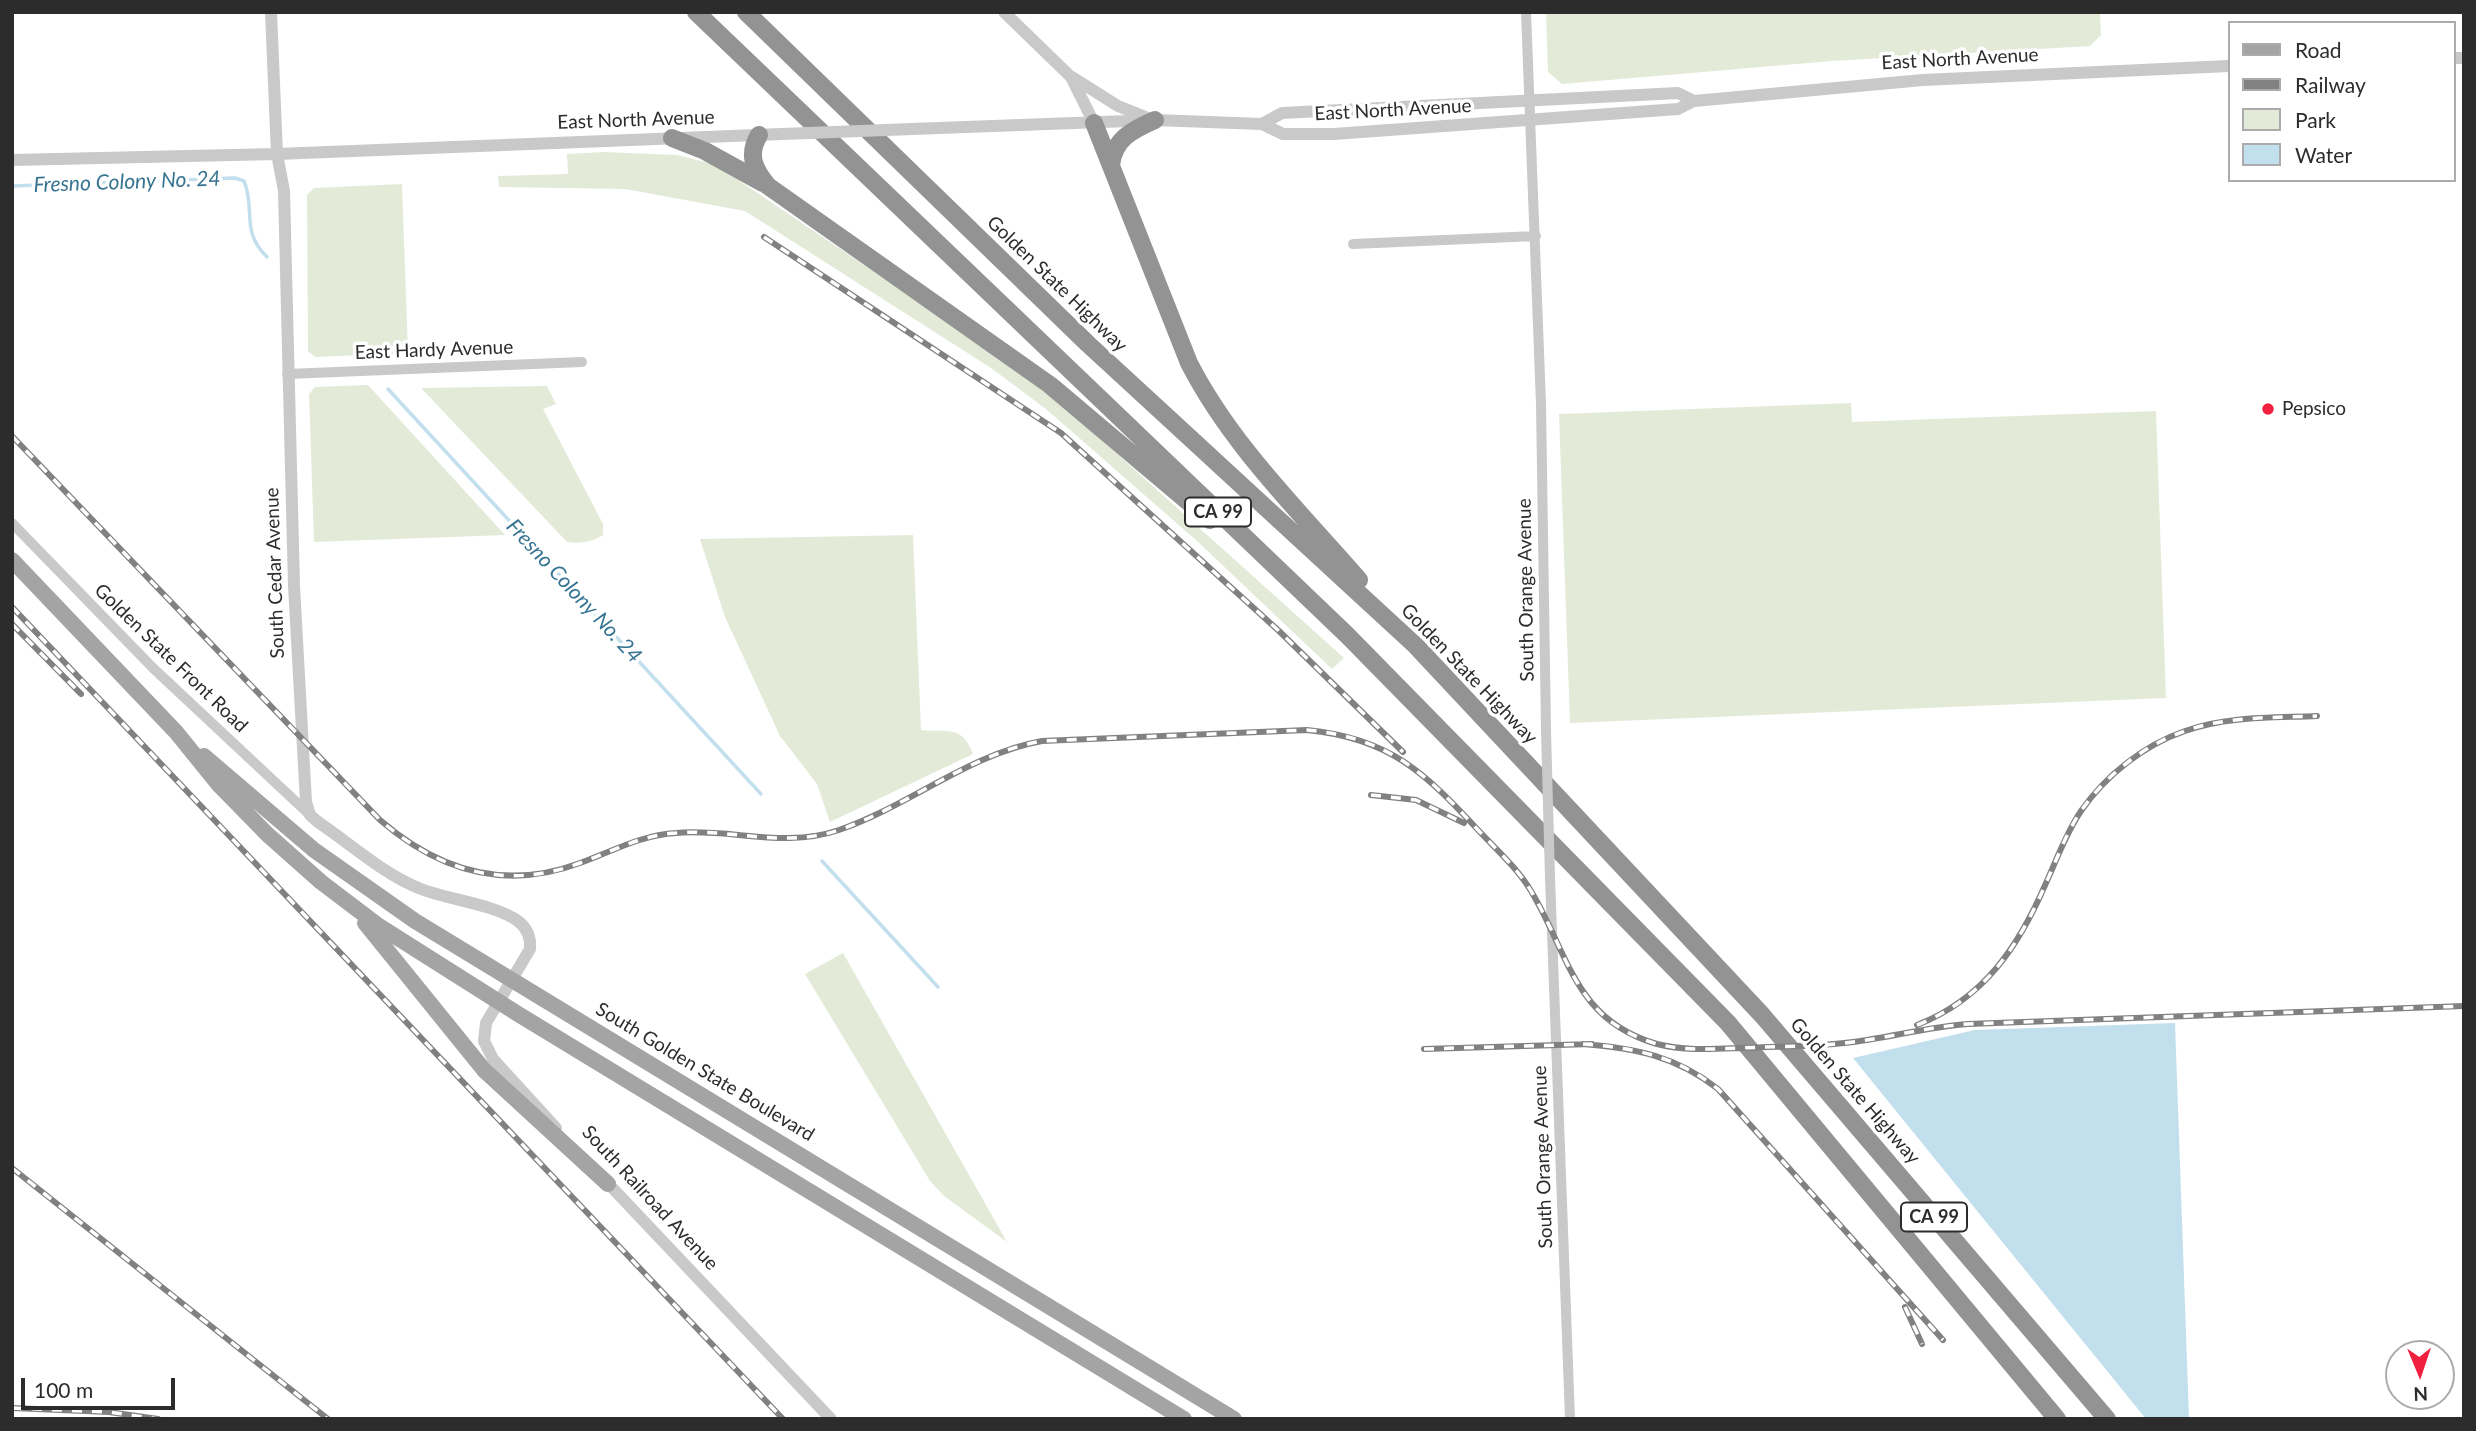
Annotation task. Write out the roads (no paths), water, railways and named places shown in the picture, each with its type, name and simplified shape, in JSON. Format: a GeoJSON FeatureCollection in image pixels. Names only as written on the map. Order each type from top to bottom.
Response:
{"type":"FeatureCollection","features":[{"type":"Feature","properties":{"kind":"highway","name":"CA 99"},"geometry":{"type":"LineString","coordinates":[[696,12],[1347,635],[1728,1023],[2057,1419]]}},
{"type":"Feature","properties":{"kind":"highway","name":"Golden State Highway"},"geometry":{"type":"LineString","coordinates":[[746,12],[1088,344],[1416,646],[1762,1015],[2107,1419]]}},
{"type":"Feature","properties":{"kind":"highway"},"geometry":{"type":"LineString","coordinates":[[1111,165],[1112,153],[1124,136],[1155,120]]}},
{"type":"Feature","properties":{"kind":"highway"},"geometry":{"type":"LineString","coordinates":[[1094,123],[1189,363],[1216,412],[1416,646]]}},
{"type":"Feature","properties":{"kind":"highway"},"geometry":{"type":"LineString","coordinates":[[759,135],[752,159],[757,172],[768,186]]}},
{"type":"Feature","properties":{"kind":"highway"},"geometry":{"type":"LineString","coordinates":[[672,138],[705,151],[768,186],[1050,385],[1347,635]]}},
{"type":"Feature","properties":{"kind":"main road","name":"South Golden State Boulevard"},"geometry":{"type":"LineString","coordinates":[[12,560],[176,732],[219,785],[267,834],[350,905],[408,946],[505,990],[1234,1419]]}},
{"type":"Feature","properties":{"kind":"main road","name":"South Golden State Boulevard"},"geometry":{"type":"LineString","coordinates":[[176,732],[342,871],[415,921],[505,990],[1184,1419]]}},
{"type":"Feature","properties":{"kind":"main road"},"geometry":{"type":"LineString","coordinates":[[350,905],[484,1070],[608,1184]]}},
{"type":"Feature","properties":{"kind":"street","name":"South Cedar Avenue"},"geometry":{"type":"LineString","coordinates":[[271,12],[277,154],[284,191],[287,374],[302,772],[310,815]]}},
{"type":"Feature","properties":{"kind":"street"},"geometry":{"type":"LineString","coordinates":[[1004,12],[1071,77],[1118,106],[1155,120]]}},
{"type":"Feature","properties":{"kind":"street","name":"South Orange Avenue"},"geometry":{"type":"LineString","coordinates":[[1526,12],[1536,236],[1550,878],[1570,1419]]}},
{"type":"Feature","properties":{"kind":"street","name":"East North Avenue"},"geometry":{"type":"LineString","coordinates":[[12,160],[277,154],[1155,120],[1262,124],[1283,134],[1334,134],[1531,122],[1678,109],[1694,100],[1923,80],[2228,66]]}},
{"type":"Feature","properties":{"kind":"street"},"geometry":{"type":"LineString","coordinates":[[1071,77],[1094,123]]}},
{"type":"Feature","properties":{"kind":"street","name":"East North Avenue"},"geometry":{"type":"LineString","coordinates":[[1262,124],[1282,113],[1678,93],[1694,100]]}},
{"type":"Feature","properties":{"kind":"street"},"geometry":{"type":"LineString","coordinates":[[1353,244],[1536,236]]}},
{"type":"Feature","properties":{"kind":"street","name":"East Hardy Avenue"},"geometry":{"type":"LineString","coordinates":[[287,374],[582,362]]}},
{"type":"Feature","properties":{"kind":"street","name":"Golden State Front Road"},"geometry":{"type":"LineString","coordinates":[[12,523],[153,668],[310,815]]}},
{"type":"Feature","properties":{"kind":"street"},"geometry":{"type":"LineString","coordinates":[[310,815],[360,854],[412,885],[517,921],[528,932],[530,943],[505,990]]}},
{"type":"Feature","properties":{"kind":"street","name":"South Railroad Avenue"},"geometry":{"type":"LineString","coordinates":[[505,990],[484,1029],[488,1052],[608,1184],[831,1419]]}},
{"type":"Feature","properties":{"kind":"water"},"geometry":{"type":"Polygon","coordinates":[[[2175,1023],[2189,1419],[2146,1419],[1853,1058],[1975,1030],[2175,1023]]]}},
{"type":"Feature","properties":{"kind":"waterway","name":"Fresno Colony No. 24"},"geometry":{"type":"LineString","coordinates":[[12,186],[235,178],[244,181],[251,229],[267,257]]}},
{"type":"Feature","properties":{"kind":"waterway","name":"Fresno Colony No. 24"},"geometry":{"type":"LineString","coordinates":[[388,389],[761,794]]}},
{"type":"Feature","properties":{"kind":"waterway","name":"Fresno Colony No. 24"},"geometry":{"type":"LineString","coordinates":[[822,861],[938,987]]}},
{"type":"Feature","properties":{"kind":"railway"},"geometry":{"type":"LineString","coordinates":[[764,237],[1061,433],[1279,631],[1403,752]]}},
{"type":"Feature","properties":{"kind":"railway"},"geometry":{"type":"LineString","coordinates":[[12,436],[380,820],[402,838],[426,852],[474,871],[499,875],[552,871],[663,834],[697,832],[778,838],[818,835],[865,820],[989,757],[1042,741],[1307,730],[1336,734],[1384,750],[1404,762],[1441,792],[1526,883],[1577,982],[1591,1002],[1608,1019],[1629,1033],[1657,1044],[1699,1049],[1811,1046],[1968,1024],[2464,1006]]}},
{"type":"Feature","properties":{"kind":"railway"},"geometry":{"type":"LineString","coordinates":[[12,607],[783,1419]]}},
{"type":"Feature","properties":{"kind":"railway"},"geometry":{"type":"LineString","coordinates":[[12,624],[81,694]]}},
{"type":"Feature","properties":{"kind":"railway"},"geometry":{"type":"LineString","coordinates":[[1917,1025],[1962,1001],[1996,968],[2024,928],[2081,811],[2102,785],[2127,763],[2155,744],[2201,726],[2250,719],[2317,716]]}},
{"type":"Feature","properties":{"kind":"railway"},"geometry":{"type":"LineString","coordinates":[[1371,795],[1416,800],[1464,823]]}},
{"type":"Feature","properties":{"kind":"railway"},"geometry":{"type":"LineString","coordinates":[[1583,1044],[1637,1051],[1671,1061],[1718,1089],[1943,1340]]}},
{"type":"Feature","properties":{"kind":"railway"},"geometry":{"type":"LineString","coordinates":[[1424,1049],[1592,1044]]}},
{"type":"Feature","properties":{"kind":"railway"},"geometry":{"type":"LineString","coordinates":[[12,1168],[328,1419]]}},
{"type":"Feature","properties":{"kind":"railway"},"geometry":{"type":"LineString","coordinates":[[1905,1307],[1922,1344]]}},
{"type":"Feature","properties":{"kind":"railway"},"geometry":{"type":"LineString","coordinates":[[12,1408],[109,1412],[158,1419]]}},
{"type":"Feature","properties":{"kind":"place","name":"Pepsico"},"geometry":{"type":"Point","coordinates":[2268,409]}}]}
